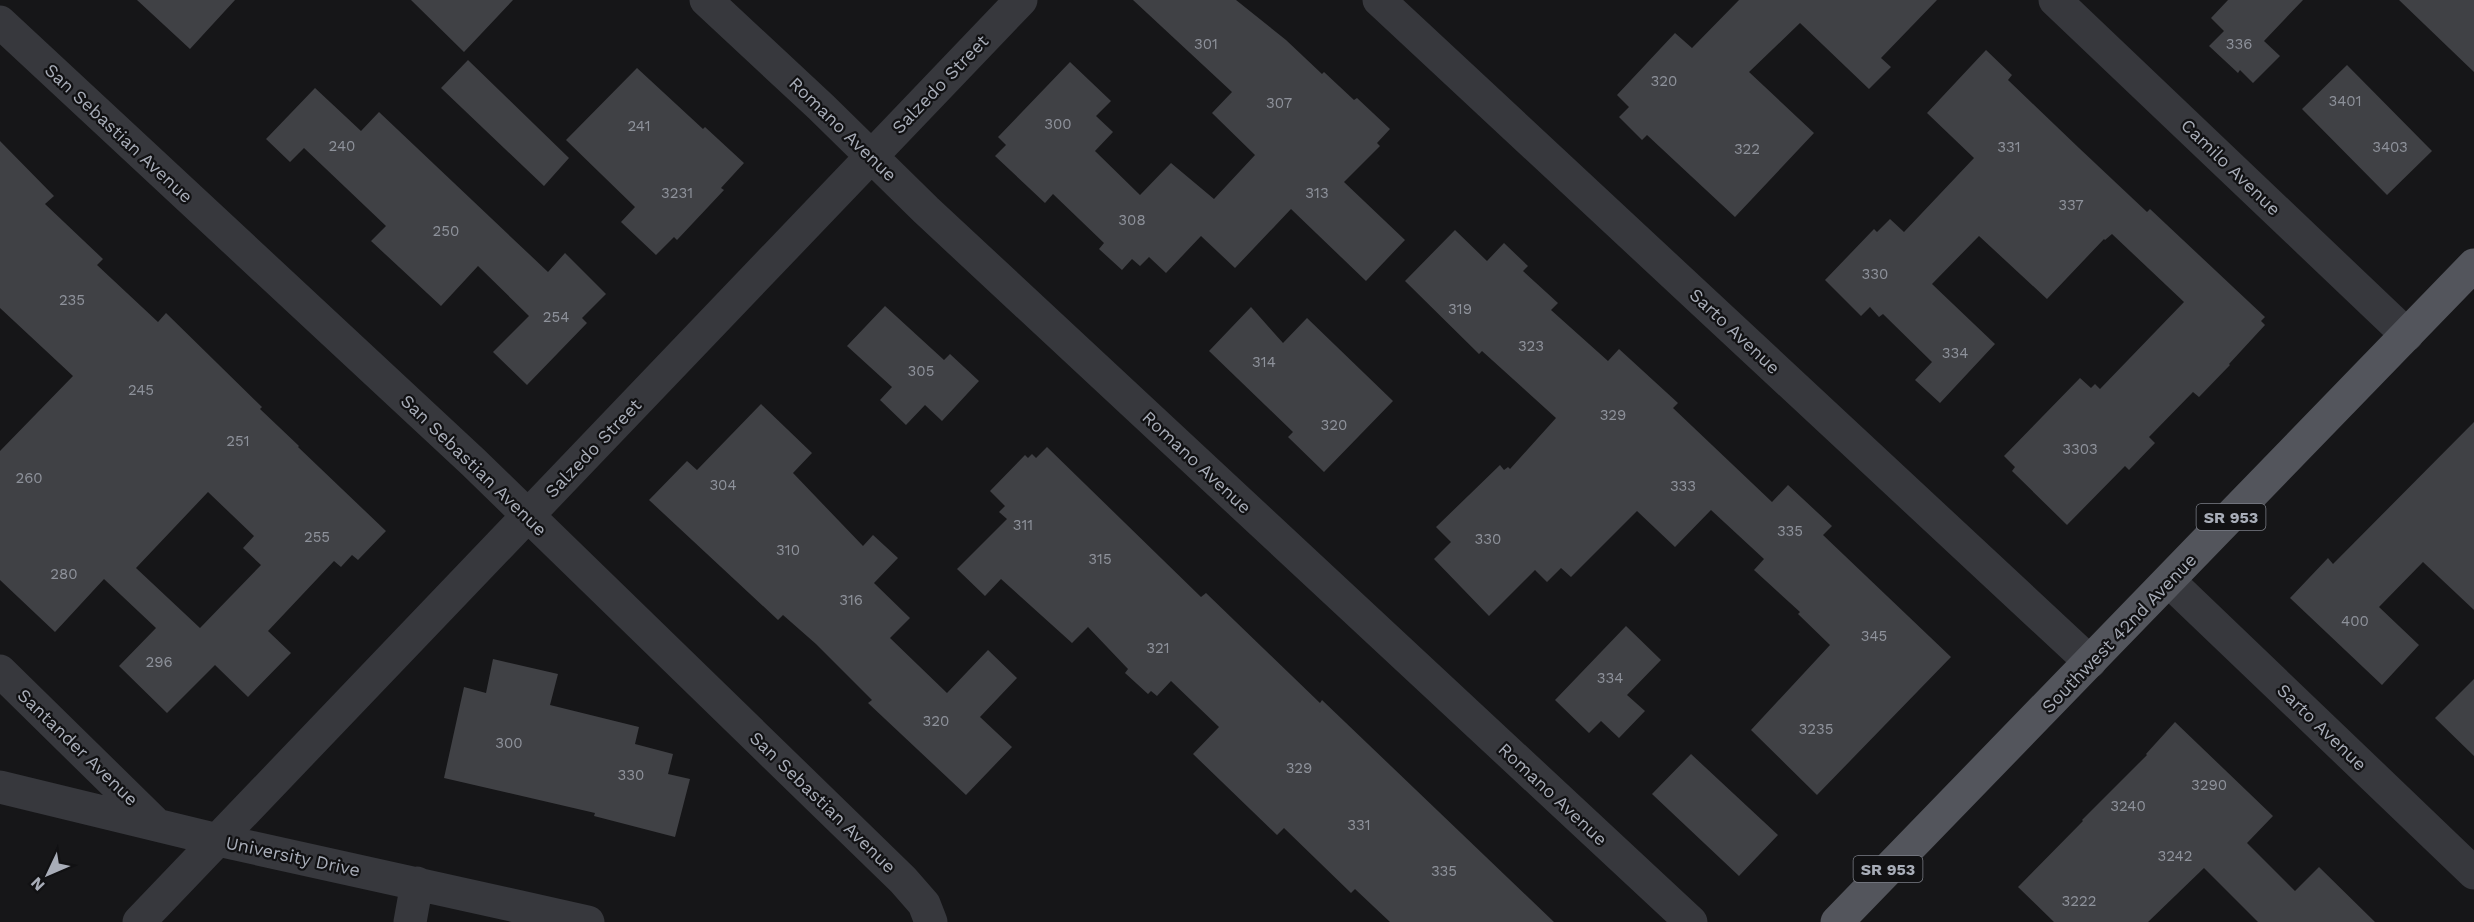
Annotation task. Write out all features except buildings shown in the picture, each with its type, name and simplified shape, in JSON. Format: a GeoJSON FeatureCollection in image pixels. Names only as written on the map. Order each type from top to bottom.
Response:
{"type":"FeatureCollection","features":[{"type":"Feature","properties":{"kind":"main road","name":"Southwest 42nd Avenue"},"geometry":{"type":"LineString","coordinates":[[1837,922],[2474,265]]}},
{"type":"Feature","properties":{"kind":"street","name":"Romano Avenue"},"geometry":{"type":"LineString","coordinates":[[706,0],[871,155],[926,210],[1691,922]]}},
{"type":"Feature","properties":{"kind":"street","name":"Salzedo Street"},"geometry":{"type":"LineString","coordinates":[[139,922],[1021,0]]}},
{"type":"Feature","properties":{"kind":"street","name":"Sarto Avenue"},"geometry":{"type":"LineString","coordinates":[[1379,0],[2090,662]]}},
{"type":"Feature","properties":{"kind":"street","name":"Camilo Avenue"},"geometry":{"type":"LineString","coordinates":[[2055,0],[2407,335]]}},
{"type":"Feature","properties":{"kind":"street","name":"San Sebastian Avenue"},"geometry":{"type":"LineString","coordinates":[[0,22],[473,462],[903,880],[924,904],[931,922]]}},
{"type":"Feature","properties":{"kind":"street","name":"Sarto Avenue"},"geometry":{"type":"LineString","coordinates":[[2169,581],[2474,873]]}},
{"type":"Feature","properties":{"kind":"street","name":"Santander Avenue"},"geometry":{"type":"LineString","coordinates":[[0,671],[156,824]]}},
{"type":"Feature","properties":{"kind":"street","name":"University Drive"},"geometry":{"type":"LineString","coordinates":[[0,787],[218,840],[588,922]]}},
{"type":"Feature","properties":{"kind":"street"},"geometry":{"type":"LineString","coordinates":[[410,922],[417,883]]}}]}
